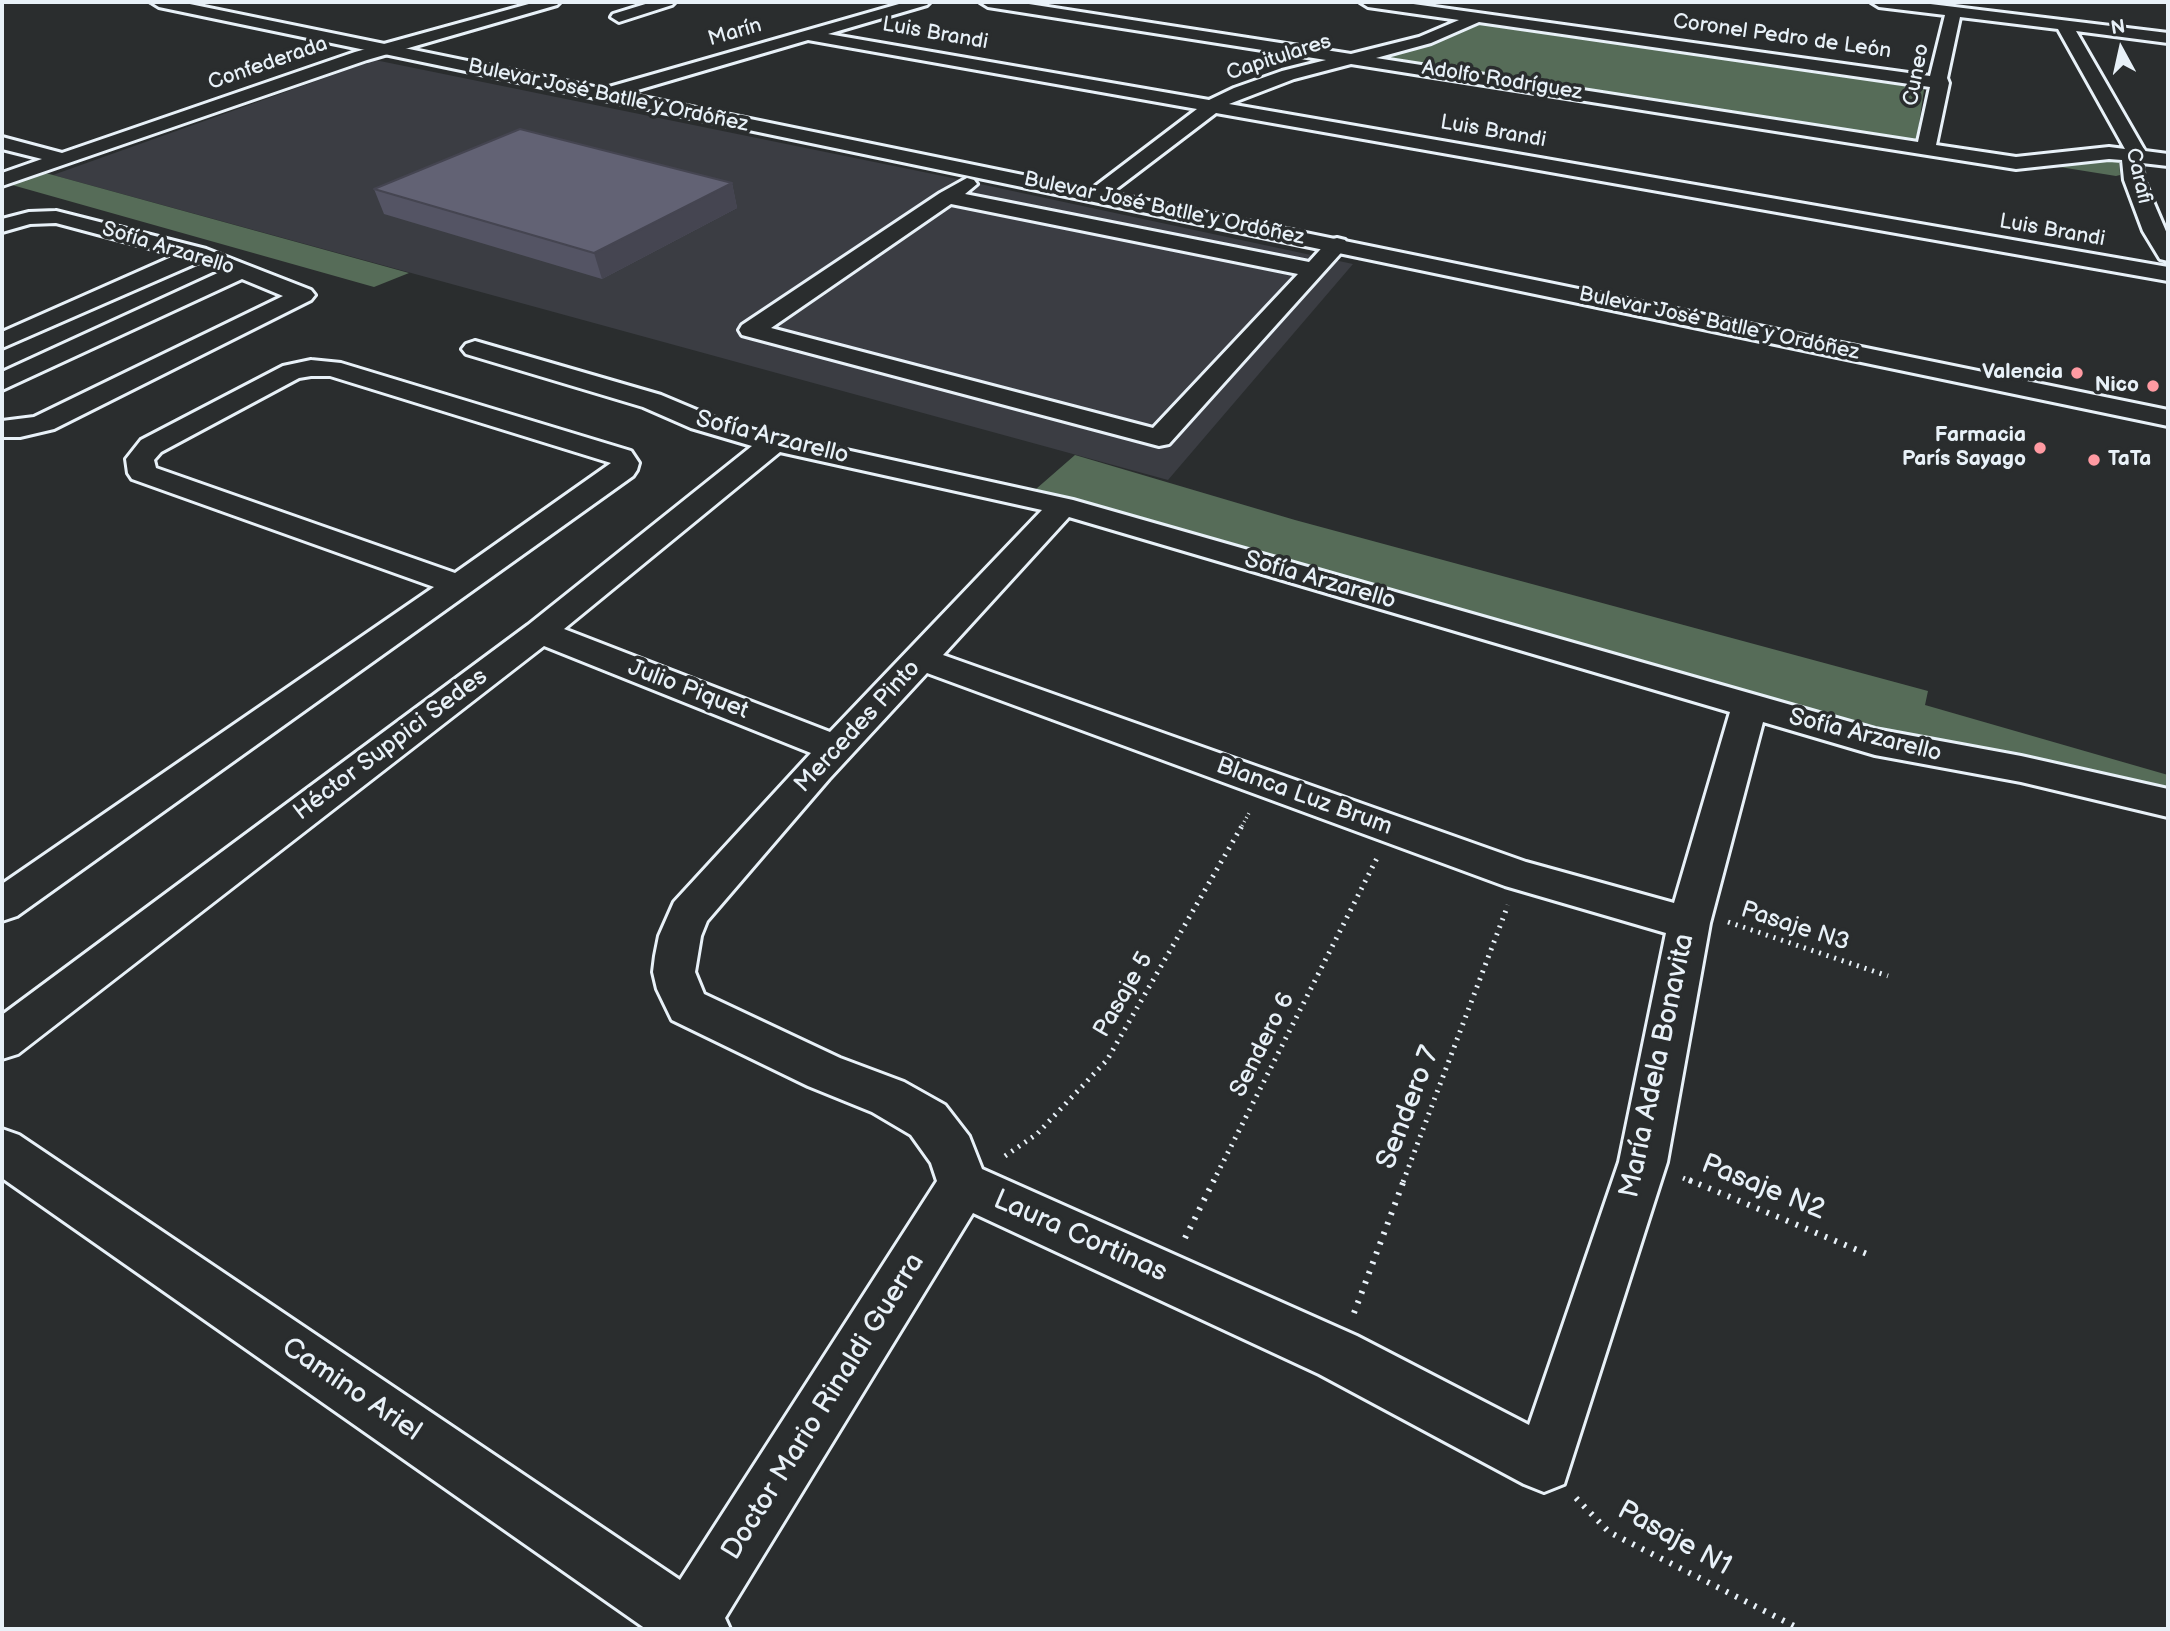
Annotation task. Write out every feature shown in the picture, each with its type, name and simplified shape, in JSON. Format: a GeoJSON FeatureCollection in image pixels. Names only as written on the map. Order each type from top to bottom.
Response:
{"type":"FeatureCollection","features":[{"type":"Feature","properties":{"kind":"street","name":"Bulevar José Batlle y Ordóñez"},"geometry":{"type":"LineString","coordinates":[[159,2],[2168,418]]}},
{"type":"Feature","properties":{"kind":"street","name":"Confederada"},"geometry":{"type":"LineString","coordinates":[[2,180],[361,55],[552,2]]}},
{"type":"Feature","properties":{"kind":"street"},"geometry":{"type":"LineString","coordinates":[[619,17],[667,2]]}},
{"type":"Feature","properties":{"kind":"street","name":"Marín"},"geometry":{"type":"LineString","coordinates":[[601,95],[922,2]]}},
{"type":"Feature","properties":{"kind":"street","name":"Adolfo Rodríguez"},"geometry":{"type":"LineString","coordinates":[[988,2],[2134,180]]}},
{"type":"Feature","properties":{"kind":"street","name":"Coronel Pedro de León"},"geometry":{"type":"LineString","coordinates":[[1368,2],[1940,83]]}},
{"type":"Feature","properties":{"kind":"street","name":"Capitulares"},"geometry":{"type":"LineString","coordinates":[[1096,195],[1214,106],[1240,92],[1269,81],[1425,40],[1477,18],[1494,2]]}},
{"type":"Feature","properties":{"kind":"street"},"geometry":{"type":"LineString","coordinates":[[1879,2],[2168,38]]}},
{"type":"Feature","properties":{"kind":"street","name":"Cuneo"},"geometry":{"type":"LineString","coordinates":[[1926,148],[1940,83],[1938,78],[1954,11]]}},
{"type":"Feature","properties":{"kind":"street","name":"Carafi"},"geometry":{"type":"LineString","coordinates":[[2064,25],[2136,150],[2131,154],[2134,180],[2154,231],[2168,254]]}},
{"type":"Feature","properties":{"kind":"street","name":"Luis Brandi"},"geometry":{"type":"LineString","coordinates":[[810,36],[2168,274]]}},
{"type":"Feature","properties":{"kind":"street"},"geometry":{"type":"LineString","coordinates":[[2,143],[64,159]]}},
{"type":"Feature","properties":{"kind":"street","name":"Adolfo Rodríguez"},"geometry":{"type":"LineString","coordinates":[[2016,163],[2094,154],[2131,154],[2168,160]]}},
{"type":"Feature","properties":{"kind":"street"},"geometry":{"type":"LineString","coordinates":[[984,173],[751,330],[1159,438],[1337,245]]}},
{"type":"Feature","properties":{"kind":"street"},"geometry":{"type":"LineString","coordinates":[[947,197],[1314,271]]}},
{"type":"Feature","properties":{"kind":"street","name":"Sofía Arzarello"},"geometry":{"type":"LineString","coordinates":[[2,226],[30,218],[55,217],[198,254],[303,295],[44,423],[20,429],[2,429]]}},
{"type":"Feature","properties":{"kind":"street"},"geometry":{"type":"LineString","coordinates":[[2,341],[198,254]]}},
{"type":"Feature","properties":{"kind":"street"},"geometry":{"type":"LineString","coordinates":[[2,382],[242,271]]}},
{"type":"Feature","properties":{"kind":"street","name":"Sofía Arzarello"},"geometry":{"type":"LineString","coordinates":[[475,349],[652,401],[701,422],[748,437],[1063,506],[1875,742],[2021,769],[2168,803]]}},
{"type":"Feature","properties":{"kind":"street"},"geometry":{"type":"LineString","coordinates":[[2,905],[459,585],[623,470],[625,463],[621,457],[332,369],[310,368],[292,372],[151,446],[140,459],[142,473],[459,585]]}},
{"type":"Feature","properties":{"kind":"street","name":"Héctor Suppici Sedes"},"geometry":{"type":"LineString","coordinates":[[2,1040],[540,632],[775,442]]}},
{"type":"Feature","properties":{"kind":"street","name":"Mercedes Pinto"},"geometry":{"type":"LineString","coordinates":[[675,961],[680,936],[689,913],[836,749],[1063,506]]}},
{"type":"Feature","properties":{"kind":"street","name":"Julio Piquet"},"geometry":{"type":"LineString","coordinates":[[540,632],[836,749]]}},
{"type":"Feature","properties":{"kind":"street","name":"Blanca Luz Brum"},"geometry":{"type":"LineString","coordinates":[[922,659],[1519,875],[1689,923]]}},
{"type":"Feature","properties":{"kind":"street","name":"María Adela Bonavita"},"geometry":{"type":"LineString","coordinates":[[1544,1464],[1643,1162],[1689,923],[1749,706]]}},
{"type":"Feature","properties":{"kind":"street","name":"Laura Cortinas"},"geometry":{"type":"LineString","coordinates":[[675,961],[674,972],[688,1007],[824,1072],[888,1097],[928,1120],[952,1152],[963,1184],[1338,1355],[1544,1464]]}},
{"type":"Feature","properties":{"kind":"street","name":"Camino Ariel"},"geometry":{"type":"LineString","coordinates":[[2,1151],[691,1627]]}},
{"type":"Feature","properties":{"kind":"street","name":"Doctor Mario Rinaldi Guerra"},"geometry":{"type":"LineString","coordinates":[[691,1627],[963,1184]]}},
{"type":"Feature","properties":{"kind":"path","name":"Pasaje 5"},"geometry":{"type":"LineString","coordinates":[[963,1184],[1037,1134],[1107,1060],[1266,783]]}},
{"type":"Feature","properties":{"kind":"path","name":"Sendero 6"},"geometry":{"type":"LineString","coordinates":[[1166,1276],[1391,829]]}},
{"type":"Feature","properties":{"kind":"path","name":"Sendero 7"},"geometry":{"type":"LineString","coordinates":[[1338,1355],[1519,875]]}},
{"type":"Feature","properties":{"kind":"path","name":"Pasaje N3"},"geometry":{"type":"LineString","coordinates":[[1689,923],[1732,922],[1888,976]]}},
{"type":"Feature","properties":{"kind":"path","name":"Pasaje N2"},"geometry":{"type":"LineString","coordinates":[[1643,1162],[1867,1254]]}},
{"type":"Feature","properties":{"kind":"path","name":"Pasaje N1"},"geometry":{"type":"LineString","coordinates":[[1544,1464],[1609,1532],[1800,1629]]}},
{"type":"Feature","properties":{"kind":"shaded area"},"geometry":{"type":"Polygon","coordinates":[[[375,60],[938,175],[1353,264],[1168,480],[53,175],[375,60]]]}},
{"type":"Feature","properties":{"kind":"green space"},"geometry":{"type":"Polygon","coordinates":[[[1477,21],[1925,83],[1917,138],[1913,142],[1375,58],[1376,55],[1477,21]]]}},
{"type":"Feature","properties":{"kind":"green space"},"geometry":{"type":"Polygon","coordinates":[[[2119,157],[2120,175],[2116,176],[2041,164],[2119,157]]]}},
{"type":"Feature","properties":{"kind":"green space"},"geometry":{"type":"Polygon","coordinates":[[[37,171],[409,273],[374,287],[5,183],[37,171]]]}},
{"type":"Feature","properties":{"kind":"green space"},"geometry":{"type":"Polygon","coordinates":[[[1075,455],[1295,520],[1928,691],[1925,705],[2168,775],[2168,799],[1987,756],[1908,744],[1036,489],[1075,455]]]}},
{"type":"Feature","properties":{"kind":"building"},"geometry":{"type":"Polygon","coordinates":[[[520,129],[732,183],[594,253],[374,189],[520,129]]]}},
{"type":"Feature","properties":{"kind":"place","name":"Valencia"},"geometry":{"type":"Point","coordinates":[2077,373]}},
{"type":"Feature","properties":{"kind":"place","name":"Nico"},"geometry":{"type":"Point","coordinates":[2153,386]}},
{"type":"Feature","properties":{"kind":"place","name":"Farmacia París Sayago"},"geometry":{"type":"Point","coordinates":[2040,448]}},
{"type":"Feature","properties":{"kind":"place","name":"TaTa"},"geometry":{"type":"Point","coordinates":[2094,460]}}]}
